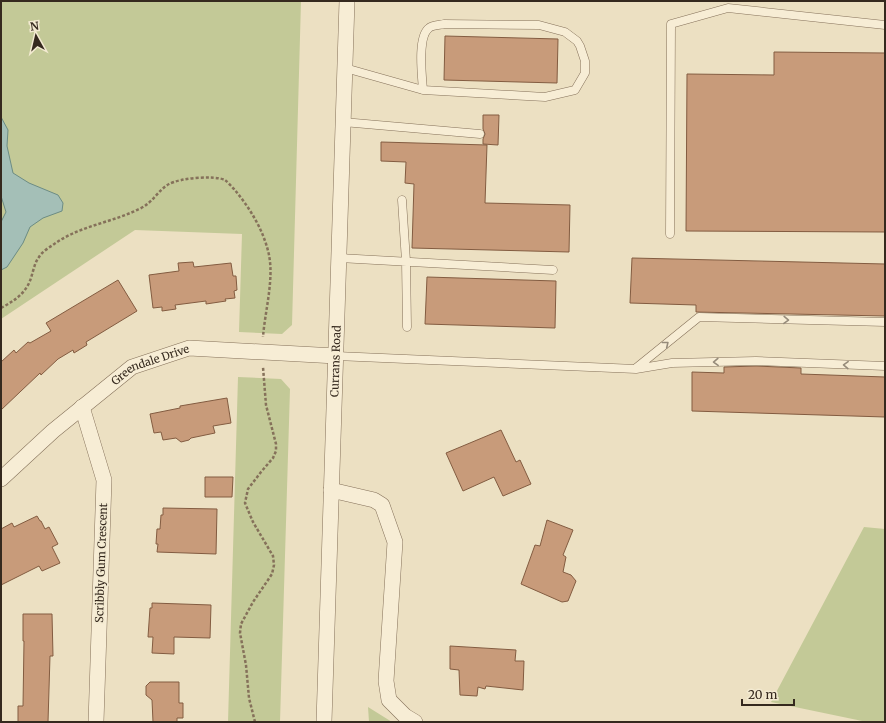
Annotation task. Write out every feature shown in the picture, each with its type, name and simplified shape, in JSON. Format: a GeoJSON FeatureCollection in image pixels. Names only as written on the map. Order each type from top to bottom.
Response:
{"type":"FeatureCollection","features":[{"type":"Feature","properties":{"kind":"street","name":"Currans Road"},"geometry":{"type":"LineString","coordinates":[[324,722],[347,1]]}},
{"type":"Feature","properties":{"kind":"street","name":"Greendale Drive"},"geometry":{"type":"LineString","coordinates":[[1,479],[53,430],[132,367],[189,348],[336,356]]}},
{"type":"Feature","properties":{"kind":"street","name":"Scribbly Gum Crescent"},"geometry":{"type":"LineString","coordinates":[[82,407],[104,480],[96,722]]}},
{"type":"Feature","properties":{"kind":"street"},"geometry":{"type":"LineString","coordinates":[[331,490],[374,500],[382,505],[395,542],[386,681],[389,700],[405,716],[415,722]]}},
{"type":"Feature","properties":{"kind":"lane"},"geometry":{"type":"LineString","coordinates":[[670,234],[671,24],[729,4],[885,25]]}},
{"type":"Feature","properties":{"kind":"lane"},"geometry":{"type":"LineString","coordinates":[[345,68],[423,90],[545,97],[575,90],[585,73],[585,61],[577,41],[565,32],[539,25],[444,24],[429,28],[424,34],[422,42],[423,90]]}},
{"type":"Feature","properties":{"kind":"lane"},"geometry":{"type":"LineString","coordinates":[[343,122],[480,134]]}},
{"type":"Feature","properties":{"kind":"lane"},"geometry":{"type":"LineString","coordinates":[[402,200],[406,262],[407,327]]}},
{"type":"Feature","properties":{"kind":"lane"},"geometry":{"type":"LineString","coordinates":[[339,258],[553,270]]}},
{"type":"Feature","properties":{"kind":"lane"},"geometry":{"type":"LineString","coordinates":[[636,369],[699,317],[885,322]]}},
{"type":"Feature","properties":{"kind":"lane"},"geometry":{"type":"LineString","coordinates":[[336,356],[636,369],[672,363],[756,361],[885,366]]}},
{"type":"Feature","properties":{"kind":"path"},"geometry":{"type":"LineString","coordinates":[[1,308],[20,296],[28,286],[39,256],[54,244],[87,227],[115,219],[140,209],[153,201],[161,190],[170,184],[193,178],[214,177],[226,181],[244,201],[261,230],[269,256],[270,276],[263,352],[266,405],[276,444],[276,451],[273,458],[260,472],[248,489],[245,503],[252,522],[273,556],[274,565],[272,574],[253,602],[241,624],[240,633],[246,665],[249,698],[255,722]]}},
{"type":"Feature","properties":{"kind":"green space"},"geometry":{"type":"Polygon","coordinates":[[[1,1],[301,1],[292,325],[282,334],[239,332],[242,234],[135,230],[1,319],[1,1]]]}},
{"type":"Feature","properties":{"kind":"green space"},"geometry":{"type":"Polygon","coordinates":[[[238,377],[281,379],[290,389],[280,722],[228,722],[238,377]]]}},
{"type":"Feature","properties":{"kind":"green space"},"geometry":{"type":"Polygon","coordinates":[[[864,527],[885,529],[885,722],[867,722],[771,702],[864,527]]]}},
{"type":"Feature","properties":{"kind":"green space"},"geometry":{"type":"Polygon","coordinates":[[[368,707],[392,722],[369,722],[368,707]]]}},
{"type":"Feature","properties":{"kind":"water"},"geometry":{"type":"Polygon","coordinates":[[[1,117],[8,130],[7,146],[13,173],[29,183],[58,195],[63,203],[62,211],[43,218],[30,227],[23,243],[7,267],[1,270],[1,222],[6,212],[1,196],[1,117]]]}},
{"type":"Feature","properties":{"kind":"building"},"geometry":{"type":"Polygon","coordinates":[[[445,36],[558,39],[557,83],[444,80],[445,36]]]}},
{"type":"Feature","properties":{"kind":"building"},"geometry":{"type":"Polygon","coordinates":[[[774,52],[885,53],[885,232],[686,231],[687,74],[774,75],[774,52]]]}},
{"type":"Feature","properties":{"kind":"building"},"geometry":{"type":"Polygon","coordinates":[[[483,115],[499,115],[498,145],[483,144],[485,134],[483,129],[483,115]]]}},
{"type":"Feature","properties":{"kind":"building"},"geometry":{"type":"Polygon","coordinates":[[[381,142],[487,145],[485,203],[570,205],[569,252],[412,248],[414,184],[405,183],[406,162],[381,161],[381,142]]]}},
{"type":"Feature","properties":{"kind":"building"},"geometry":{"type":"Polygon","coordinates":[[[632,258],[885,264],[885,316],[696,312],[696,305],[630,303],[632,258]]]}},
{"type":"Feature","properties":{"kind":"building"},"geometry":{"type":"Polygon","coordinates":[[[193,262],[194,267],[231,263],[233,276],[236,276],[237,290],[234,291],[235,298],[206,304],[206,301],[175,305],[176,309],[162,311],[162,307],[153,308],[149,275],[179,271],[178,263],[193,262]]]}},
{"type":"Feature","properties":{"kind":"building"},"geometry":{"type":"Polygon","coordinates":[[[427,277],[556,281],[555,328],[425,324],[427,277]]]}},
{"type":"Feature","properties":{"kind":"building"},"geometry":{"type":"Polygon","coordinates":[[[118,280],[137,311],[86,342],[87,345],[74,353],[73,350],[58,359],[41,375],[40,373],[1,410],[1,362],[14,350],[16,353],[28,342],[30,343],[51,331],[46,323],[118,280]]]}},
{"type":"Feature","properties":{"kind":"building"},"geometry":{"type":"Polygon","coordinates":[[[756,366],[801,368],[801,374],[885,377],[885,417],[692,411],[692,372],[724,373],[724,367],[756,366]]]}},
{"type":"Feature","properties":{"kind":"building"},"geometry":{"type":"Polygon","coordinates":[[[227,398],[231,423],[213,426],[215,433],[191,438],[181,442],[176,438],[163,440],[161,432],[154,433],[150,414],[180,408],[180,406],[227,398]]]}},
{"type":"Feature","properties":{"kind":"building"},"geometry":{"type":"Polygon","coordinates":[[[501,430],[516,462],[520,460],[531,484],[503,496],[494,477],[463,491],[446,453],[501,430]]]}},
{"type":"Feature","properties":{"kind":"building"},"geometry":{"type":"Polygon","coordinates":[[[205,477],[233,477],[232,497],[205,497],[205,477]]]}},
{"type":"Feature","properties":{"kind":"building"},"geometry":{"type":"Polygon","coordinates":[[[163,508],[217,509],[216,554],[157,552],[157,529],[160,529],[163,508]]]}},
{"type":"Feature","properties":{"kind":"building"},"geometry":{"type":"Polygon","coordinates":[[[37,516],[45,529],[49,527],[58,544],[52,547],[60,563],[42,571],[39,566],[1,585],[1,529],[12,523],[14,527],[37,516]]]}},
{"type":"Feature","properties":{"kind":"building"},"geometry":{"type":"Polygon","coordinates":[[[547,520],[573,530],[563,555],[566,557],[563,572],[571,575],[576,581],[568,601],[562,602],[521,584],[535,545],[540,546],[547,520]]]}},
{"type":"Feature","properties":{"kind":"building"},"geometry":{"type":"Polygon","coordinates":[[[152,603],[211,605],[210,638],[174,637],[174,654],[152,653],[153,637],[148,637],[150,608],[152,608],[152,603]]]}},
{"type":"Feature","properties":{"kind":"building"},"geometry":{"type":"Polygon","coordinates":[[[23,614],[52,614],[53,656],[50,656],[48,722],[18,722],[18,706],[23,706],[23,614]]]}},
{"type":"Feature","properties":{"kind":"building"},"geometry":{"type":"Polygon","coordinates":[[[450,646],[516,650],[515,661],[524,661],[523,690],[486,686],[485,689],[478,687],[477,696],[460,695],[459,670],[450,669],[450,646]]]}},
{"type":"Feature","properties":{"kind":"building"},"geometry":{"type":"Polygon","coordinates":[[[150,682],[179,682],[179,703],[183,703],[183,718],[177,718],[177,722],[153,722],[152,700],[146,695],[146,686],[150,682]]]}}]}
